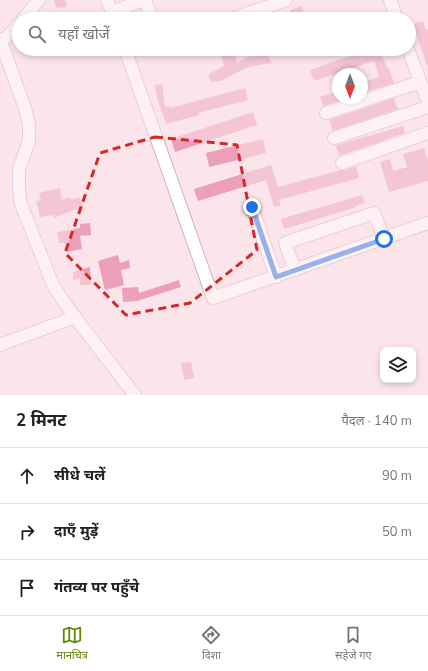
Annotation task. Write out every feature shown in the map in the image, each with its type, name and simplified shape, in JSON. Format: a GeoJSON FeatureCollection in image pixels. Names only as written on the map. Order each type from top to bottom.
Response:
{"type":"FeatureCollection","features":[{"type":"Feature","properties":{"kind":"street"},"geometry":{"type":"LineString","coordinates":[[29,12],[39,0]]}},
{"type":"Feature","properties":{"kind":"street"},"geometry":{"type":"LineString","coordinates":[[107,0],[112,12]]}},
{"type":"Feature","properties":{"kind":"street"},"geometry":{"type":"LineString","coordinates":[[121,12],[144,0],[149,12]]}},
{"type":"Feature","properties":{"kind":"street"},"geometry":{"type":"LineString","coordinates":[[246,12],[266,3],[286,0]]}},
{"type":"Feature","properties":{"kind":"street"},"geometry":{"type":"LineString","coordinates":[[390,0],[394,12]]}},
{"type":"Feature","properties":{"kind":"street"},"geometry":{"type":"LineString","coordinates":[[12,32],[0,42],[26,110],[29,125],[29,141],[19,169],[21,204],[53,284],[75,317],[135,395]]}},
{"type":"Feature","properties":{"kind":"street"},"geometry":{"type":"LineString","coordinates":[[127,56],[213,298],[428,223]]}},
{"type":"Feature","properties":{"kind":"street"},"geometry":{"type":"LineString","coordinates":[[411,56],[428,102]]}},
{"type":"Feature","properties":{"kind":"street"},"geometry":{"type":"LineString","coordinates":[[326,114],[420,82]]}},
{"type":"Feature","properties":{"kind":"street"},"geometry":{"type":"LineString","coordinates":[[334,138],[428,107]]}},
{"type":"Feature","properties":{"kind":"street"},"geometry":{"type":"LineString","coordinates":[[342,163],[428,133]]}},
{"type":"Feature","properties":{"kind":"street"},"geometry":{"type":"LineString","coordinates":[[252,207],[276,277]]}},
{"type":"Feature","properties":{"kind":"street"},"geometry":{"type":"LineString","coordinates":[[294,270],[285,243],[374,214],[384,239]]}},
{"type":"Feature","properties":{"kind":"street"},"geometry":{"type":"LineString","coordinates":[[0,345],[75,317]]}},
{"type":"Feature","properties":{"kind":"highlighted area"},"geometry":{"type":"Polygon","coordinates":[[[155,137],[237,145],[257,250],[190,303],[126,315],[65,253],[100,153],[155,137]]]}},
{"type":"Feature","properties":{"kind":"building"},"geometry":{"type":"Polygon","coordinates":[[[54,0],[66,0],[67,7],[56,8],[54,0]]]}},
{"type":"Feature","properties":{"kind":"building"},"geometry":{"type":"Polygon","coordinates":[[[302,6],[304,12],[291,12],[290,10],[302,6]]]}},
{"type":"Feature","properties":{"kind":"building"},"geometry":{"type":"Polygon","coordinates":[[[423,21],[426,30],[428,29],[427,66],[416,33],[416,23],[423,21]]]}},
{"type":"Feature","properties":{"kind":"building"},"geometry":{"type":"Polygon","coordinates":[[[222,56],[236,56],[237,63],[250,56],[268,56],[272,63],[248,67],[220,81],[212,82],[209,78],[209,74],[224,66],[222,56]]]}},
{"type":"Feature","properties":{"kind":"building"},"geometry":{"type":"Polygon","coordinates":[[[349,56],[383,56],[387,68],[389,68],[394,83],[368,91],[368,81],[379,77],[374,61],[353,68],[332,68],[332,75],[314,81],[310,70],[349,56]]]}},
{"type":"Feature","properties":{"kind":"building"},"geometry":{"type":"Polygon","coordinates":[[[162,84],[165,107],[170,106],[170,108],[245,88],[248,100],[198,113],[199,115],[166,124],[157,98],[155,85],[162,84]]]}},
{"type":"Feature","properties":{"kind":"building"},"geometry":{"type":"Polygon","coordinates":[[[332,93],[332,103],[323,106],[320,97],[332,93]]]}},
{"type":"Feature","properties":{"kind":"building"},"geometry":{"type":"Polygon","coordinates":[[[394,98],[398,109],[333,131],[329,120],[394,98]]]}},
{"type":"Feature","properties":{"kind":"building"},"geometry":{"type":"Polygon","coordinates":[[[253,112],[257,125],[175,152],[171,139],[253,112]]]}},
{"type":"Feature","properties":{"kind":"building"},"geometry":{"type":"Polygon","coordinates":[[[403,126],[405,133],[339,156],[337,145],[403,126]]]}},
{"type":"Feature","properties":{"kind":"building"},"geometry":{"type":"Polygon","coordinates":[[[263,139],[266,153],[209,167],[206,153],[263,139]]]}},
{"type":"Feature","properties":{"kind":"building"},"geometry":{"type":"Polygon","coordinates":[[[424,148],[428,161],[428,181],[389,192],[380,162],[390,159],[393,171],[407,167],[403,154],[424,148]]]}},
{"type":"Feature","properties":{"kind":"building"},"geometry":{"type":"Polygon","coordinates":[[[271,165],[278,187],[356,166],[359,178],[279,200],[281,206],[274,207],[266,180],[198,201],[194,189],[271,165]]]}},
{"type":"Feature","properties":{"kind":"building"},"geometry":{"type":"Polygon","coordinates":[[[60,188],[62,200],[69,197],[71,200],[79,197],[83,207],[54,218],[53,215],[40,217],[36,201],[41,200],[39,193],[60,188]]]}},
{"type":"Feature","properties":{"kind":"building"},"geometry":{"type":"Polygon","coordinates":[[[362,195],[365,203],[354,208],[284,229],[281,219],[362,195]]]}},
{"type":"Feature","properties":{"kind":"building"},"geometry":{"type":"Polygon","coordinates":[[[90,223],[91,235],[80,236],[82,249],[67,252],[65,243],[59,243],[57,232],[80,228],[80,224],[90,223]]]}},
{"type":"Feature","properties":{"kind":"building"},"geometry":{"type":"Polygon","coordinates":[[[118,255],[120,263],[129,260],[130,268],[121,270],[124,285],[105,290],[98,261],[118,255]]]}},
{"type":"Feature","properties":{"kind":"building"},"geometry":{"type":"Polygon","coordinates":[[[90,267],[91,285],[80,285],[80,279],[73,280],[73,272],[90,267]]]}},
{"type":"Feature","properties":{"kind":"building"},"geometry":{"type":"Polygon","coordinates":[[[179,280],[181,287],[137,301],[123,302],[122,288],[138,287],[139,293],[179,280]]]}},
{"type":"Feature","properties":{"kind":"building"},"geometry":{"type":"Polygon","coordinates":[[[191,362],[194,378],[184,380],[181,363],[191,362]]]}},
{"type":"Feature","properties":{"kind":"route"},"geometry":{"type":"LineString","coordinates":[[252,207],[276,277],[384,239]]}}]}
